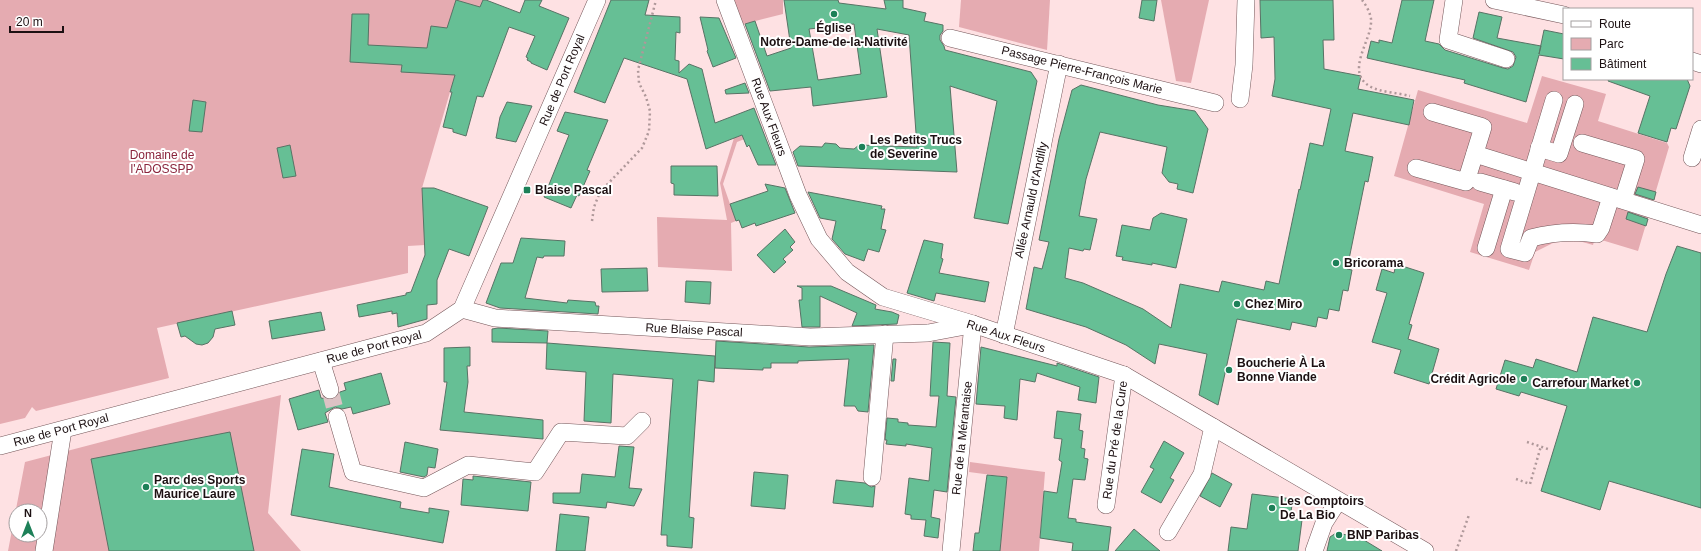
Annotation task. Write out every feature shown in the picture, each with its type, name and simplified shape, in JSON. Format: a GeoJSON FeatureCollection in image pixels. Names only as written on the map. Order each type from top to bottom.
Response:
{"type":"FeatureCollection","features":[{"type":"Feature","properties":{"kind":"street","name":"Rue de Port Royal"},"geometry":{"type":"LineString","coordinates":[[0,446],[426,333],[462,309],[597,0]]}},
{"type":"Feature","properties":{"kind":"street","name":"Rue Aux Fleurs"},"geometry":{"type":"LineString","coordinates":[[725,0],[798,194],[819,239],[847,272],[883,296],[973,324],[1124,375],[1425,551]]}},
{"type":"Feature","properties":{"kind":"street"},"geometry":{"type":"LineString","coordinates":[[1240,99],[1244,65],[1246,0]]}},
{"type":"Feature","properties":{"kind":"street"},"geometry":{"type":"LineString","coordinates":[[1454,0],[1448,40],[1506,59]]}},
{"type":"Feature","properties":{"kind":"street"},"geometry":{"type":"LineString","coordinates":[[1494,0],[1563,15]]}},
{"type":"Feature","properties":{"kind":"street","name":"Passage Pierre-François Marie"},"geometry":{"type":"LineString","coordinates":[[950,38],[1215,103]]}},
{"type":"Feature","properties":{"kind":"street","name":"Allée Arnauld d'Andilly"},"geometry":{"type":"LineString","coordinates":[[1004,335],[1059,64]]}},
{"type":"Feature","properties":{"kind":"street"},"geometry":{"type":"LineString","coordinates":[[1554,100],[1524,195],[1509,249],[1525,253],[1531,238],[1541,235],[1565,232],[1597,234],[1636,159],[1582,142]]}},
{"type":"Feature","properties":{"kind":"street"},"geometry":{"type":"LineString","coordinates":[[1539,148],[1559,154],[1575,104]]}},
{"type":"Feature","properties":{"kind":"street"},"geometry":{"type":"LineString","coordinates":[[1416,168],[1466,182],[1483,127],[1432,112]]}},
{"type":"Feature","properties":{"kind":"street"},"geometry":{"type":"LineString","coordinates":[[1692,158],[1701,129]]}},
{"type":"Feature","properties":{"kind":"street"},"geometry":{"type":"LineString","coordinates":[[1474,154],[1701,225]]}},
{"type":"Feature","properties":{"kind":"street"},"geometry":{"type":"LineString","coordinates":[[1480,182],[1524,195]]}},
{"type":"Feature","properties":{"kind":"street"},"geometry":{"type":"LineString","coordinates":[[1486,248],[1504,189]]}},
{"type":"Feature","properties":{"kind":"street","name":"Rue Blaise Pascal"},"geometry":{"type":"LineString","coordinates":[[462,309],[495,318],[545,320],[621,327],[810,337],[928,333],[973,324]]}},
{"type":"Feature","properties":{"kind":"street","name":"Rue de la Mérantaise"},"geometry":{"type":"LineString","coordinates":[[951,551],[973,324]]}},
{"type":"Feature","properties":{"kind":"street"},"geometry":{"type":"LineString","coordinates":[[872,477],[885,334]]}},
{"type":"Feature","properties":{"kind":"street"},"geometry":{"type":"LineString","coordinates":[[321,361],[330,390]]}},
{"type":"Feature","properties":{"kind":"street","name":"Rue du Pré de la Cure"},"geometry":{"type":"LineString","coordinates":[[1106,505],[1124,375]]}},
{"type":"Feature","properties":{"kind":"street"},"geometry":{"type":"LineString","coordinates":[[337,417],[353,472],[424,488],[468,465],[535,472],[561,432],[627,436],[642,421]]}},
{"type":"Feature","properties":{"kind":"street"},"geometry":{"type":"LineString","coordinates":[[1168,532],[1202,474],[1213,428]]}},
{"type":"Feature","properties":{"kind":"street"},"geometry":{"type":"LineString","coordinates":[[44,551],[64,430]]}},
{"type":"Feature","properties":{"kind":"street"},"geometry":{"type":"LineString","coordinates":[[1314,551],[1324,523],[1338,500]]}},
{"type":"Feature","properties":{"kind":"path"},"geometry":{"type":"LineString","coordinates":[[592,221],[594,207],[600,192],[642,148],[649,130],[650,111],[646,97],[639,83],[638,70],[656,0]]}},
{"type":"Feature","properties":{"kind":"path"},"geometry":{"type":"LineString","coordinates":[[1362,0],[1369,11],[1371,20],[1360,61],[1360,76],[1372,88],[1410,96]]}},
{"type":"Feature","properties":{"kind":"path"},"geometry":{"type":"LineString","coordinates":[[1527,442],[1548,449]]}},
{"type":"Feature","properties":{"kind":"path"},"geometry":{"type":"LineString","coordinates":[[1516,480],[1530,484],[1541,446]]}},
{"type":"Feature","properties":{"kind":"path"},"geometry":{"type":"LineString","coordinates":[[1456,551],[1468,515]]}},
{"type":"Feature","properties":{"kind":"green space","name":"Domaine de l'ADOSSPP"},"geometry":{"type":"Polygon","coordinates":[[[0,0],[483,0],[450,92],[422,188],[425,245],[408,246],[408,273],[157,328],[169,378],[36,411],[32,407],[25,418],[0,424],[0,0]]]}},
{"type":"Feature","properties":{"kind":"green space"},"geometry":{"type":"Polygon","coordinates":[[[730,0],[783,0],[783,14],[740,25],[730,0]]]}},
{"type":"Feature","properties":{"kind":"green space"},"geometry":{"type":"Polygon","coordinates":[[[961,0],[1050,0],[1047,50],[959,27],[961,0]]]}},
{"type":"Feature","properties":{"kind":"green space"},"geometry":{"type":"Polygon","coordinates":[[[1161,0],[1209,0],[1191,83],[1176,81],[1161,0]]]}},
{"type":"Feature","properties":{"kind":"green space"},"geometry":{"type":"Polygon","coordinates":[[[1542,76],[1606,94],[1598,121],[1667,143],[1669,147],[1638,251],[1595,238],[1593,245],[1565,237],[1535,252],[1529,270],[1470,252],[1484,204],[1394,176],[1418,90],[1527,123],[1542,76]]]}},
{"type":"Feature","properties":{"kind":"green space"},"geometry":{"type":"Polygon","coordinates":[[[751,132],[752,136],[737,142],[723,184],[736,221],[731,223],[732,271],[658,267],[657,217],[727,220],[720,183],[734,138],[751,132]]]}},
{"type":"Feature","properties":{"kind":"green space","name":"Parc des Sports Maurice Laure"},"geometry":{"type":"Polygon","coordinates":[[[281,395],[268,513],[301,551],[8,551],[10,543],[48,543],[48,503],[17,503],[25,462],[281,395]]]}},
{"type":"Feature","properties":{"kind":"green space"},"geometry":{"type":"Polygon","coordinates":[[[970,462],[1045,472],[1039,551],[1000,551],[1007,477],[969,472],[970,462]]]}},
{"type":"Feature","properties":{"kind":"building"},"geometry":{"type":"Polygon","coordinates":[[[456,0],[480,7],[483,0],[486,0],[520,13],[525,0],[542,0],[539,6],[569,18],[547,70],[527,60],[528,58],[526,57],[535,36],[509,27],[483,97],[477,96],[466,136],[453,132],[453,129],[443,127],[455,75],[401,72],[402,65],[350,62],[352,14],[369,14],[368,45],[427,48],[431,26],[447,28],[456,0]]]}},
{"type":"Feature","properties":{"kind":"building"},"geometry":{"type":"Polygon","coordinates":[[[611,0],[649,0],[645,15],[680,17],[680,33],[676,32],[675,60],[679,61],[679,73],[689,64],[702,69],[715,123],[754,108],[776,165],[758,165],[749,145],[747,147],[742,135],[706,149],[687,79],[624,58],[605,103],[574,92],[611,0]]]}},
{"type":"Feature","properties":{"kind":"building"},"geometry":{"type":"Polygon","coordinates":[[[784,0],[838,0],[839,3],[886,9],[884,0],[903,0],[903,8],[926,13],[924,21],[943,25],[940,40],[945,50],[1031,72],[1037,81],[1008,224],[974,218],[997,101],[950,86],[957,172],[798,166],[793,152],[800,146],[822,147],[825,143],[836,144],[840,148],[854,149],[859,145],[917,147],[909,35],[877,29],[887,97],[813,106],[811,87],[770,91],[745,24],[755,21],[767,56],[791,48],[784,0]],[[854,24],[809,29],[818,80],[861,74],[854,24]]]}},
{"type":"Feature","properties":{"kind":"building"},"geometry":{"type":"Polygon","coordinates":[[[1142,0],[1157,0],[1154,21],[1139,18],[1142,0]]]}},
{"type":"Feature","properties":{"kind":"building"},"geometry":{"type":"Polygon","coordinates":[[[1260,0],[1333,0],[1334,40],[1323,40],[1324,69],[1361,76],[1358,89],[1414,100],[1409,125],[1353,113],[1345,151],[1373,157],[1368,182],[1365,181],[1347,269],[1352,270],[1348,291],[1343,290],[1339,311],[1329,309],[1327,319],[1318,317],[1316,327],[1292,322],[1290,330],[1237,319],[1218,405],[1199,395],[1207,354],[1159,344],[1155,364],[1126,345],[1086,327],[1026,309],[1034,267],[1042,269],[1049,242],[1039,240],[1059,139],[1072,90],[1081,85],[1158,105],[1195,111],[1208,129],[1193,193],[1177,189],[1178,184],[1169,182],[1162,173],[1167,147],[1100,132],[1086,179],[1079,216],[1097,219],[1090,250],[1084,249],[1083,251],[1069,248],[1065,278],[1083,283],[1143,309],[1171,328],[1180,284],[1219,292],[1222,281],[1264,290],[1266,281],[1279,284],[1310,143],[1323,146],[1331,109],[1272,96],[1275,79],[1274,37],[1261,38],[1260,0]]]}},
{"type":"Feature","properties":{"kind":"building"},"geometry":{"type":"Polygon","coordinates":[[[1402,0],[1434,0],[1425,41],[1439,44],[1445,50],[1508,69],[1513,66],[1516,57],[1513,52],[1473,38],[1479,12],[1502,17],[1497,38],[1541,46],[1544,30],[1563,34],[1563,59],[1539,55],[1526,102],[1464,83],[1465,80],[1367,58],[1371,41],[1379,43],[1379,40],[1392,43],[1402,0]]]}},
{"type":"Feature","properties":{"kind":"building"},"geometry":{"type":"Polygon","coordinates":[[[700,17],[719,18],[736,58],[713,67],[707,51],[700,17]]]}},
{"type":"Feature","properties":{"kind":"building"},"geometry":{"type":"Polygon","coordinates":[[[1687,80],[1690,86],[1676,129],[1671,128],[1667,142],[1638,133],[1650,96],[1608,81],[1687,80]]]}},
{"type":"Feature","properties":{"kind":"building"},"geometry":{"type":"Polygon","coordinates":[[[745,83],[749,93],[726,94],[725,90],[745,83]]]}},
{"type":"Feature","properties":{"kind":"building"},"geometry":{"type":"Polygon","coordinates":[[[193,100],[206,102],[202,132],[189,131],[193,100]]]}},
{"type":"Feature","properties":{"kind":"building"},"geometry":{"type":"Polygon","coordinates":[[[507,102],[532,106],[516,142],[496,138],[500,117],[507,102]]]}},
{"type":"Feature","properties":{"kind":"building"},"geometry":{"type":"Polygon","coordinates":[[[565,112],[608,120],[587,170],[590,171],[579,196],[577,195],[571,208],[544,197],[569,135],[557,131],[565,112]]]}},
{"type":"Feature","properties":{"kind":"building"},"geometry":{"type":"Polygon","coordinates":[[[290,145],[296,176],[283,178],[277,148],[290,145]]]}},
{"type":"Feature","properties":{"kind":"building"},"geometry":{"type":"Polygon","coordinates":[[[671,166],[717,166],[718,196],[674,195],[674,184],[671,183],[671,166]]]}},
{"type":"Feature","properties":{"kind":"building"},"geometry":{"type":"Polygon","coordinates":[[[765,184],[785,188],[795,213],[756,226],[755,223],[742,228],[739,220],[736,221],[730,204],[768,191],[765,184]]]}},
{"type":"Feature","properties":{"kind":"building"},"geometry":{"type":"Polygon","coordinates":[[[1638,187],[1656,192],[1654,200],[1635,194],[1638,187]]]}},
{"type":"Feature","properties":{"kind":"building"},"geometry":{"type":"Polygon","coordinates":[[[422,188],[434,188],[488,207],[469,256],[449,249],[437,280],[437,304],[427,305],[427,319],[398,327],[397,313],[392,314],[392,311],[359,317],[357,305],[406,295],[406,293],[411,292],[425,255],[422,188]]]}},
{"type":"Feature","properties":{"kind":"building"},"geometry":{"type":"Polygon","coordinates":[[[808,192],[882,206],[881,209],[885,209],[881,229],[886,230],[879,252],[868,249],[864,261],[845,254],[832,239],[836,221],[820,218],[808,192]]]}},
{"type":"Feature","properties":{"kind":"building"},"geometry":{"type":"Polygon","coordinates":[[[1628,212],[1648,219],[1646,226],[1626,219],[1628,212]]]}},
{"type":"Feature","properties":{"kind":"building"},"geometry":{"type":"Polygon","coordinates":[[[1161,213],[1187,219],[1176,268],[1152,263],[1152,265],[1122,260],[1123,257],[1116,256],[1122,225],[1150,230],[1153,218],[1161,213]]]}},
{"type":"Feature","properties":{"kind":"building"},"geometry":{"type":"Polygon","coordinates":[[[785,229],[795,242],[790,247],[793,250],[783,259],[786,262],[774,273],[757,255],[785,229]]]}},
{"type":"Feature","properties":{"kind":"building"},"geometry":{"type":"Polygon","coordinates":[[[521,238],[565,241],[564,256],[544,256],[543,258],[537,257],[525,298],[567,303],[568,300],[595,302],[596,306],[599,306],[598,314],[500,308],[486,303],[501,263],[513,263],[521,238]]]}},
{"type":"Feature","properties":{"kind":"building"},"geometry":{"type":"Polygon","coordinates":[[[924,240],[943,244],[941,258],[943,259],[939,273],[989,282],[985,302],[936,293],[934,301],[907,293],[924,240]]]}},
{"type":"Feature","properties":{"kind":"building","name":"Carrefour Market"},"geometry":{"type":"Polygon","coordinates":[[[1677,246],[1701,253],[1701,508],[1609,481],[1600,510],[1541,491],[1567,406],[1521,392],[1519,396],[1496,389],[1505,360],[1533,368],[1536,359],[1577,372],[1593,317],[1647,332],[1677,246]]]}},
{"type":"Feature","properties":{"kind":"building"},"geometry":{"type":"Polygon","coordinates":[[[1396,264],[1424,273],[1409,324],[1412,325],[1408,339],[1439,349],[1429,384],[1394,373],[1401,350],[1372,342],[1387,293],[1376,290],[1382,269],[1394,273],[1396,264]]]}},
{"type":"Feature","properties":{"kind":"building"},"geometry":{"type":"Polygon","coordinates":[[[647,268],[648,291],[602,292],[601,269],[647,268]]]}},
{"type":"Feature","properties":{"kind":"building"},"geometry":{"type":"Polygon","coordinates":[[[686,281],[711,282],[710,304],[685,302],[686,281]]]}},
{"type":"Feature","properties":{"kind":"building"},"geometry":{"type":"Polygon","coordinates":[[[797,286],[831,286],[876,305],[875,309],[892,312],[899,315],[897,324],[852,326],[857,313],[820,296],[820,327],[802,327],[799,300],[802,300],[802,288],[797,286]]]}},
{"type":"Feature","properties":{"kind":"building"},"geometry":{"type":"Polygon","coordinates":[[[232,311],[235,325],[215,329],[213,337],[208,343],[202,345],[196,344],[185,336],[181,337],[177,323],[232,311]]]}},
{"type":"Feature","properties":{"kind":"building"},"geometry":{"type":"Polygon","coordinates":[[[321,312],[325,330],[272,339],[269,321],[321,312]]]}},
{"type":"Feature","properties":{"kind":"building"},"geometry":{"type":"Polygon","coordinates":[[[498,328],[548,331],[547,343],[492,342],[492,329],[498,328]]]}},
{"type":"Feature","properties":{"kind":"building"},"geometry":{"type":"Polygon","coordinates":[[[716,341],[809,347],[874,345],[868,412],[858,411],[855,406],[844,406],[849,359],[798,361],[798,363],[771,363],[771,368],[763,368],[763,370],[715,368],[716,341]]]}},
{"type":"Feature","properties":{"kind":"building"},"geometry":{"type":"Polygon","coordinates":[[[933,342],[950,343],[947,396],[956,397],[947,492],[934,490],[931,517],[940,519],[938,538],[924,536],[926,520],[911,519],[911,515],[905,514],[909,478],[929,481],[932,448],[906,444],[906,446],[886,444],[887,440],[885,440],[887,418],[898,419],[898,422],[908,423],[908,425],[936,427],[939,396],[930,396],[933,342]]]}},
{"type":"Feature","properties":{"kind":"building"},"geometry":{"type":"Polygon","coordinates":[[[547,343],[715,356],[714,382],[698,380],[689,517],[694,518],[692,548],[667,546],[667,535],[661,535],[673,379],[613,374],[611,423],[584,421],[586,372],[546,369],[547,343]]]}},
{"type":"Feature","properties":{"kind":"building"},"geometry":{"type":"Polygon","coordinates":[[[470,347],[470,366],[467,366],[468,382],[464,412],[543,420],[543,439],[440,430],[447,382],[444,382],[444,348],[470,347]]]}},
{"type":"Feature","properties":{"kind":"building"},"geometry":{"type":"Polygon","coordinates":[[[981,347],[1057,366],[1057,363],[1099,377],[1096,403],[1078,400],[1080,387],[1037,373],[1035,382],[1020,379],[1017,420],[1004,418],[1005,406],[976,404],[981,347]]]}},
{"type":"Feature","properties":{"kind":"building"},"geometry":{"type":"Polygon","coordinates":[[[893,359],[896,359],[894,381],[891,381],[893,359]]]}},
{"type":"Feature","properties":{"kind":"building"},"geometry":{"type":"Polygon","coordinates":[[[381,373],[390,404],[353,414],[351,407],[342,409],[335,407],[325,413],[328,422],[298,430],[289,399],[319,390],[321,398],[333,400],[340,392],[346,390],[344,383],[381,373]]]}},
{"type":"Feature","properties":{"kind":"building"},"geometry":{"type":"Polygon","coordinates":[[[1057,411],[1081,414],[1079,430],[1083,431],[1081,448],[1085,449],[1084,458],[1088,459],[1085,480],[1073,479],[1068,518],[1076,519],[1076,522],[1111,527],[1108,551],[1072,551],[1073,543],[1040,538],[1044,491],[1057,493],[1062,462],[1059,460],[1062,439],[1054,438],[1057,411]]]}},
{"type":"Feature","properties":{"kind":"building"},"geometry":{"type":"Polygon","coordinates":[[[230,432],[254,551],[109,551],[91,459],[230,432]]]}},
{"type":"Feature","properties":{"kind":"building"},"geometry":{"type":"Polygon","coordinates":[[[1164,441],[1184,453],[1170,478],[1174,480],[1161,503],[1141,492],[1154,469],[1150,467],[1164,441]]]}},
{"type":"Feature","properties":{"kind":"building"},"geometry":{"type":"Polygon","coordinates":[[[405,442],[438,449],[435,468],[428,467],[427,475],[424,477],[400,472],[405,442]]]}},
{"type":"Feature","properties":{"kind":"building"},"geometry":{"type":"Polygon","coordinates":[[[619,446],[634,447],[629,488],[642,489],[634,506],[607,502],[606,508],[553,503],[553,493],[580,493],[582,474],[615,477],[619,446]]]}},
{"type":"Feature","properties":{"kind":"building"},"geometry":{"type":"Polygon","coordinates":[[[302,449],[334,454],[329,487],[401,502],[400,508],[429,513],[429,508],[449,511],[443,543],[291,515],[302,449]]]}},
{"type":"Feature","properties":{"kind":"building"},"geometry":{"type":"Polygon","coordinates":[[[754,472],[788,475],[785,509],[751,506],[754,472]]]}},
{"type":"Feature","properties":{"kind":"building"},"geometry":{"type":"Polygon","coordinates":[[[1212,473],[1232,484],[1220,507],[1200,496],[1212,473]]]}},
{"type":"Feature","properties":{"kind":"building"},"geometry":{"type":"Polygon","coordinates":[[[987,475],[1007,477],[1000,551],[973,551],[975,533],[979,533],[987,475]]]}},
{"type":"Feature","properties":{"kind":"building"},"geometry":{"type":"Polygon","coordinates":[[[473,476],[531,482],[528,511],[461,505],[463,479],[473,480],[473,476]]]}},
{"type":"Feature","properties":{"kind":"building"},"geometry":{"type":"Polygon","coordinates":[[[836,480],[865,483],[871,487],[875,486],[873,507],[833,503],[836,480]]]}},
{"type":"Feature","properties":{"kind":"building"},"geometry":{"type":"Polygon","coordinates":[[[1252,494],[1293,499],[1290,518],[1302,520],[1298,551],[1228,551],[1231,527],[1247,529],[1252,494]]]}},
{"type":"Feature","properties":{"kind":"building"},"geometry":{"type":"Polygon","coordinates":[[[560,514],[589,517],[585,551],[556,551],[560,514]]]}},
{"type":"Feature","properties":{"kind":"building"},"geometry":{"type":"Polygon","coordinates":[[[1134,529],[1160,551],[1115,551],[1134,529]]]}},
{"type":"Feature","properties":{"kind":"building"},"geometry":{"type":"Polygon","coordinates":[[[1336,533],[1359,537],[1382,551],[1327,551],[1330,537],[1336,533]]]}},
{"type":"Feature","properties":{"kind":"tunnel"},"geometry":{"type":"LineString","coordinates":[[330,390],[337,417]]}},
{"type":"Feature","properties":{"kind":"place","name":"Église Notre-Dame-de-la-Nativité"},"geometry":{"type":"Point","coordinates":[834,14]}},
{"type":"Feature","properties":{"kind":"place","name":"Les Petits Trucs de Severine"},"geometry":{"type":"Point","coordinates":[862,147]}},
{"type":"Feature","properties":{"kind":"place","name":"Blaise Pascal"},"geometry":{"type":"Point","coordinates":[527,190]}},
{"type":"Feature","properties":{"kind":"place","name":"Bricorama"},"geometry":{"type":"Point","coordinates":[1336,263]}},
{"type":"Feature","properties":{"kind":"place","name":"Chez Miro"},"geometry":{"type":"Point","coordinates":[1237,304]}},
{"type":"Feature","properties":{"kind":"place","name":"Boucherie À La Bonne Viande"},"geometry":{"type":"Point","coordinates":[1229,370]}},
{"type":"Feature","properties":{"kind":"place","name":"Crédit Agricole"},"geometry":{"type":"Point","coordinates":[1524,379]}},
{"type":"Feature","properties":{"kind":"place","name":"Carrefour Market"},"geometry":{"type":"Point","coordinates":[1637,383]}},
{"type":"Feature","properties":{"kind":"place","name":"Parc des Sports Maurice Laure"},"geometry":{"type":"Point","coordinates":[146,487]}},
{"type":"Feature","properties":{"kind":"place","name":"Les Comptoirs De La Bio"},"geometry":{"type":"Point","coordinates":[1272,508]}},
{"type":"Feature","properties":{"kind":"place","name":"BNP Paribas"},"geometry":{"type":"Point","coordinates":[1339,535]}}]}
